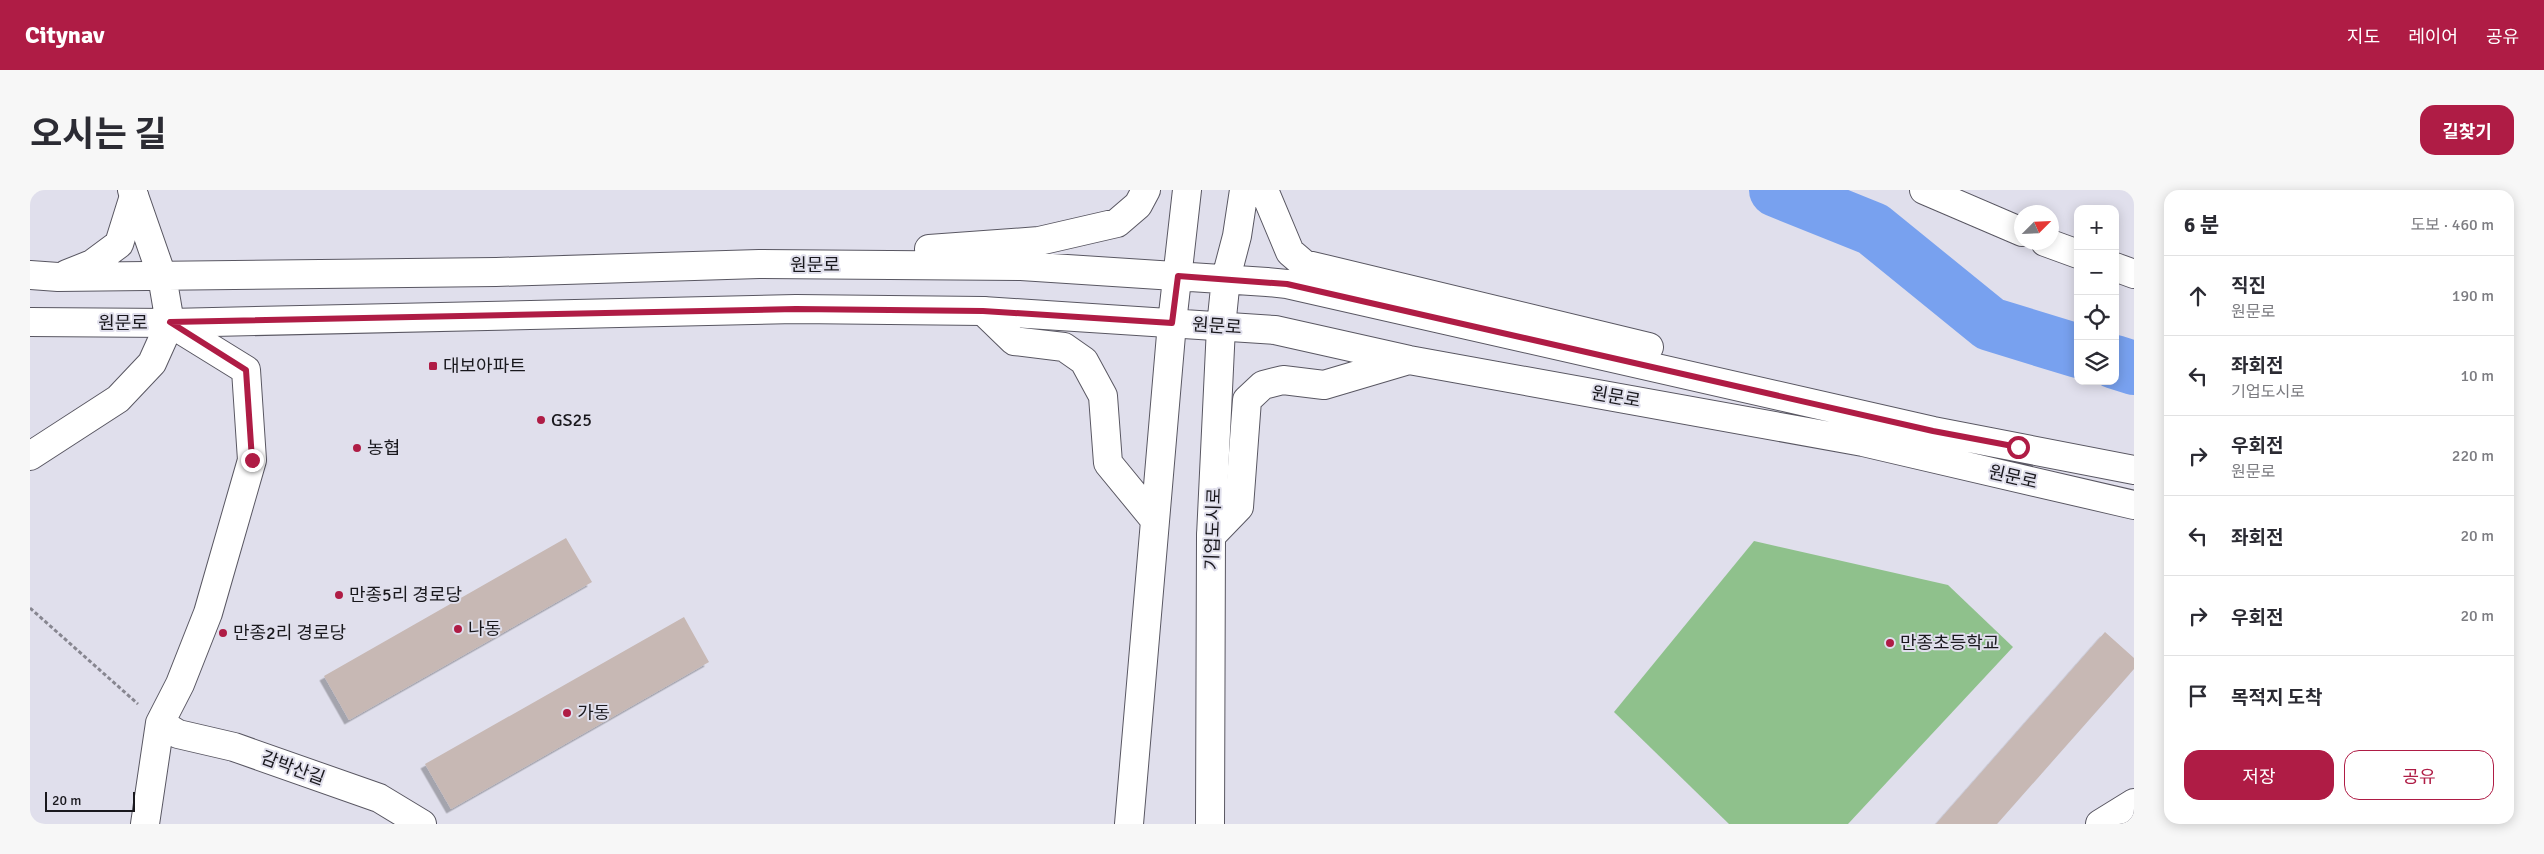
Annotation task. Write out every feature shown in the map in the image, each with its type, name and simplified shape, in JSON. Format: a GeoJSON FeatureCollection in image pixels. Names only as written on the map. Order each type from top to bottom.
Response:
{"type":"FeatureCollection","features":[{"type":"Feature","properties":{"kind":"main road"},"geometry":{"type":"LineString","coordinates":[[840,265],[861,254],[1039,241],[1117,224],[1138,205],[1146,190]]}},
{"type":"Feature","properties":{"kind":"main road"},"geometry":{"type":"LineString","coordinates":[[1129,824],[1154,519],[1172,323],[1187,190]]}},
{"type":"Feature","properties":{"kind":"main road","name":"기업도시로"},"geometry":{"type":"LineString","coordinates":[[1210,824],[1211,536],[1221,327],[1226,278],[1237,236],[1244,190]]}},
{"type":"Feature","properties":{"kind":"main road"},"geometry":{"type":"LineString","coordinates":[[1264,190],[1290,252],[1304,264],[1653,348],[1689,375]]}},
{"type":"Feature","properties":{"kind":"main road"},"geometry":{"type":"LineString","coordinates":[[1924,190],[2014,229]]}},
{"type":"Feature","properties":{"kind":"main road"},"geometry":{"type":"LineString","coordinates":[[30,456],[118,399],[152,363],[170,322],[162,276],[133,193]]}},
{"type":"Feature","properties":{"kind":"main road"},"geometry":{"type":"LineString","coordinates":[[45,276],[92,264],[119,244],[133,193]]}},
{"type":"Feature","properties":{"kind":"main road"},"geometry":{"type":"LineString","coordinates":[[2059,247],[2074,253]]}},
{"type":"Feature","properties":{"kind":"main road","name":"원문로"},"geometry":{"type":"LineString","coordinates":[[45,276],[496,272],[759,264],[1021,266],[1226,278],[1287,284],[1933,431],[2134,470]]}},
{"type":"Feature","properties":{"kind":"main road"},"geometry":{"type":"LineString","coordinates":[[2119,268],[2134,274]]}},
{"type":"Feature","properties":{"kind":"main road","name":"원문로"},"geometry":{"type":"LineString","coordinates":[[37,323],[786,310],[983,311],[1276,330],[1409,360],[1863,442],[2134,505]]}},
{"type":"Feature","properties":{"kind":"main road"},"geometry":{"type":"LineString","coordinates":[[983,311],[1014,341],[1064,347],[1084,361],[1103,396],[1108,463],[1154,519]]}},
{"type":"Feature","properties":{"kind":"main road"},"geometry":{"type":"LineString","coordinates":[[146,824],[160,723],[180,684],[208,613],[252,460],[246,370],[170,322]]}},
{"type":"Feature","properties":{"kind":"main road"},"geometry":{"type":"LineString","coordinates":[[1211,536],[1239,507],[1247,400],[1263,385],[1283,380],[1324,385],[1409,360]]}},
{"type":"Feature","properties":{"kind":"main road","name":"감박산길"},"geometry":{"type":"LineString","coordinates":[[160,723],[178,734],[234,747],[379,798],[422,824]]}},
{"type":"Feature","properties":{"kind":"main road"},"geometry":{"type":"LineString","coordinates":[[2100,824],[2134,803]]}},
{"type":"Feature","properties":{"kind":"path"},"geometry":{"type":"LineString","coordinates":[[30,608],[160,723]]}},
{"type":"Feature","properties":{"kind":"green space"},"geometry":{"type":"Polygon","coordinates":[[[1754,541],[1948,585],[2013,647],[1848,824],[1729,824],[1614,712],[1754,541]]]}},
{"type":"Feature","properties":{"kind":"building","name":"나동"},"geometry":{"type":"Polygon","coordinates":[[[566,538],[592,582],[349,720],[324,676],[566,538]]]}},
{"type":"Feature","properties":{"kind":"building","name":"가동"},"geometry":{"type":"Polygon","coordinates":[[[684,617],[709,662],[451,809],[425,764],[684,617]]]}},
{"type":"Feature","properties":{"kind":"building"},"geometry":{"type":"Polygon","coordinates":[[[2105,632],[2134,658],[2134,669],[1997,824],[1936,824],[2105,632]]]}},
{"type":"Feature","properties":{"kind":"waterway"},"geometry":{"type":"LineString","coordinates":[[1776,190],[1873,229],[1990,324],[2074,350]]}},
{"type":"Feature","properties":{"kind":"waterway"},"geometry":{"type":"LineString","coordinates":[[2119,363],[2134,368]]}},
{"type":"Feature","properties":{"kind":"place","name":"대보아파트"},"geometry":{"type":"Point","coordinates":[433,366]}},
{"type":"Feature","properties":{"kind":"place","name":"GS25"},"geometry":{"type":"Point","coordinates":[541,420]}},
{"type":"Feature","properties":{"kind":"place","name":"농협"},"geometry":{"type":"Point","coordinates":[357,448]}},
{"type":"Feature","properties":{"kind":"place","name":"만종5리 경로당"},"geometry":{"type":"Point","coordinates":[339,595]}},
{"type":"Feature","properties":{"kind":"place","name":"나동"},"geometry":{"type":"Point","coordinates":[458,629]}},
{"type":"Feature","properties":{"kind":"place","name":"만종2리 경로당"},"geometry":{"type":"Point","coordinates":[223,633]}},
{"type":"Feature","properties":{"kind":"place","name":"만종초등학교"},"geometry":{"type":"Point","coordinates":[1890,643]}},
{"type":"Feature","properties":{"kind":"place","name":"가동"},"geometry":{"type":"Point","coordinates":[567,713]}},
{"type":"Feature","properties":{"kind":"route"},"geometry":{"type":"LineString","coordinates":[[252,460],[246,370],[170,322],[796,309],[983,311],[1172,323],[1178,276],[1226,278],[1287,284],[1933,431],[2018,447]]}}]}
